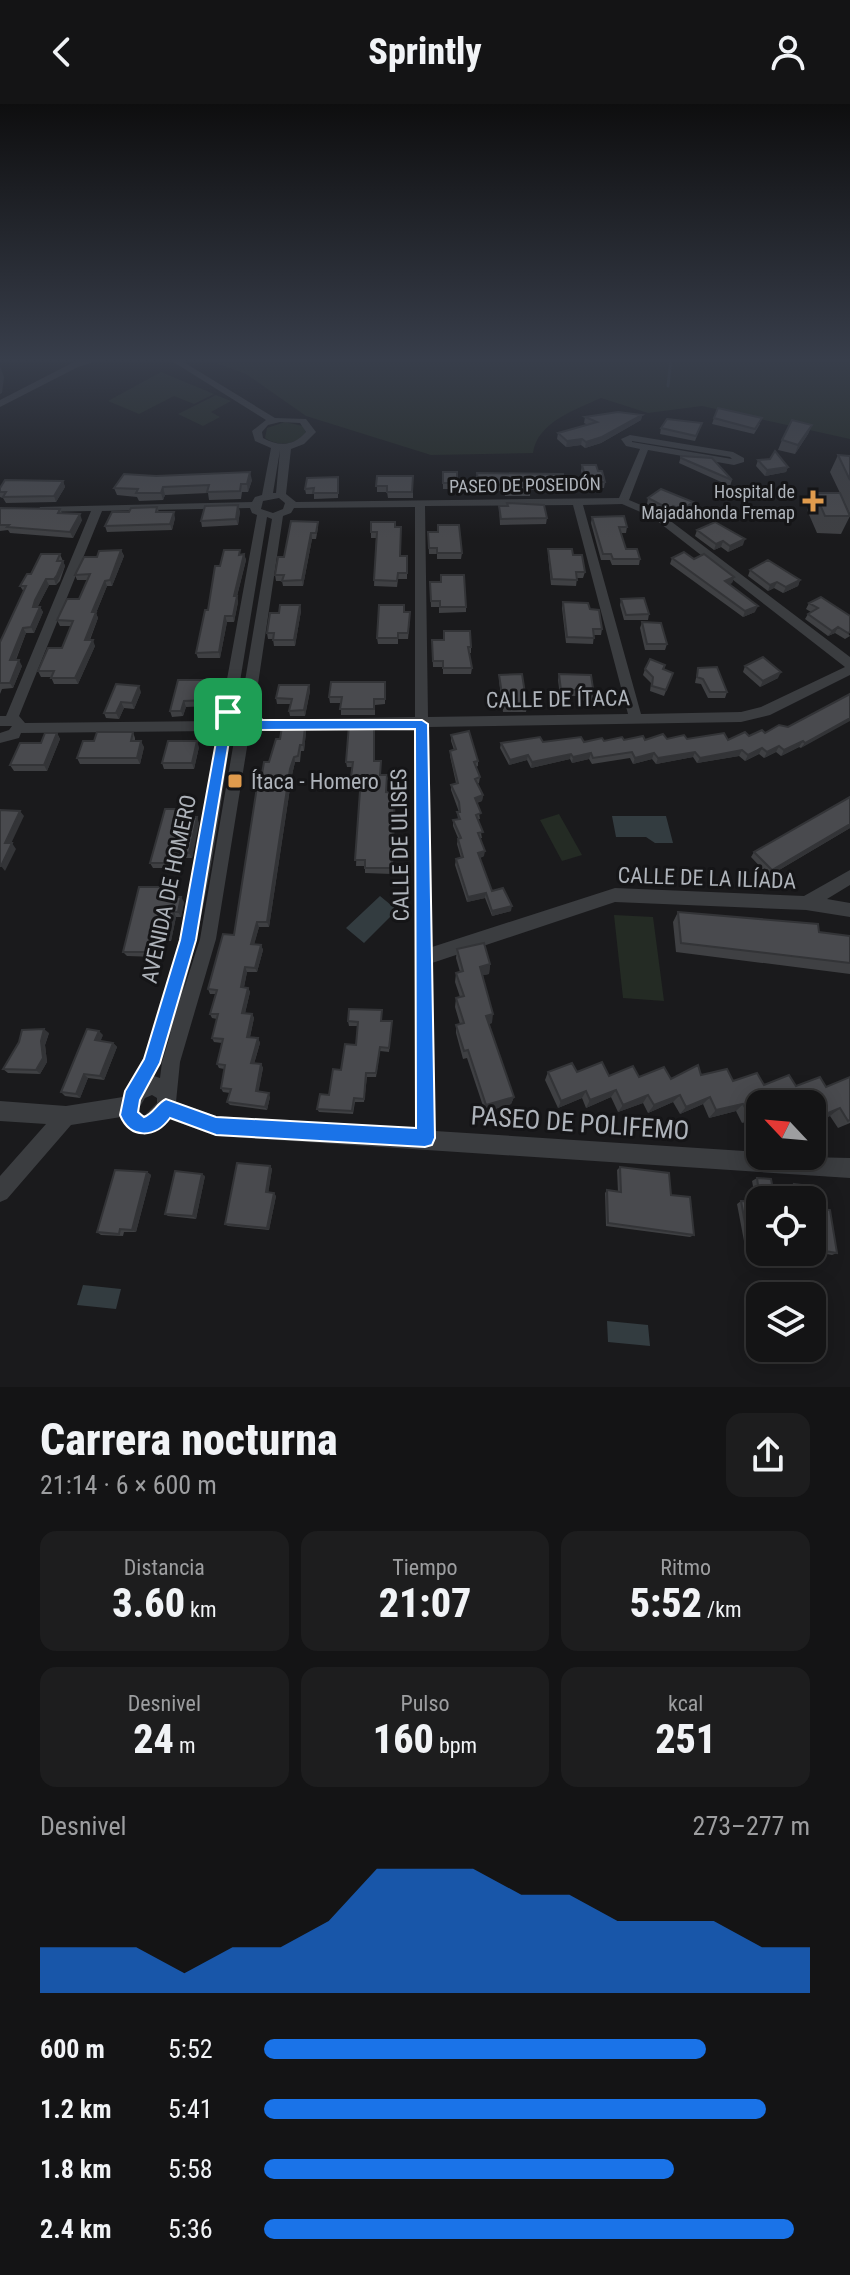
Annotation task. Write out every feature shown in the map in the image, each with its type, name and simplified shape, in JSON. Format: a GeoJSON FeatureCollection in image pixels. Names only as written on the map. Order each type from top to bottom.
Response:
{"type":"FeatureCollection","features":[{"type":"Feature","properties":{"kind":"street"},"geometry":{"type":"LineString","coordinates":[[269,418],[272,420]]}},
{"type":"Feature","properties":{"kind":"street"},"geometry":{"type":"LineString","coordinates":[[296,419],[311,428],[309,437],[282,446],[262,443],[256,435],[260,427],[272,420],[296,419]]}},
{"type":"Feature","properties":{"kind":"street"},"geometry":{"type":"LineString","coordinates":[[626,439],[733,455],[741,460],[734,462],[645,447],[629,444],[626,439]]}},
{"type":"Feature","properties":{"kind":"street"},"geometry":{"type":"LineString","coordinates":[[281,495],[282,446]]}},
{"type":"Feature","properties":{"kind":"street"},"geometry":{"type":"LineString","coordinates":[[226,736],[259,510],[267,496],[282,446]]}},
{"type":"Feature","properties":{"kind":"street"},"geometry":{"type":"LineString","coordinates":[[623,501],[645,447]]}},
{"type":"Feature","properties":{"kind":"street"},"geometry":{"type":"LineString","coordinates":[[247,711],[278,515],[291,505],[289,499],[281,495],[267,496]]}},
{"type":"Feature","properties":{"kind":"street","name":"PASEO DE POSEIDÓN"},"geometry":{"type":"LineString","coordinates":[[291,505],[623,501],[656,515],[850,667]]}},
{"type":"Feature","properties":{"kind":"street"},"geometry":{"type":"LineString","coordinates":[[577,502],[636,719]]}},
{"type":"Feature","properties":{"kind":"street","name":"CALLE DE ULISES"},"geometry":{"type":"LineString","coordinates":[[420,504],[425,1138]]}},
{"type":"Feature","properties":{"kind":"street"},"geometry":{"type":"LineString","coordinates":[[0,739],[10,736],[10,723],[98,508]]}},
{"type":"Feature","properties":{"kind":"street"},"geometry":{"type":"LineString","coordinates":[[28,509],[259,510],[278,515]]}},
{"type":"Feature","properties":{"kind":"street","name":"CALLE DE ÍTACA"},"geometry":{"type":"LineString","coordinates":[[257,725],[741,717],[765,711],[850,667]]}},
{"type":"Feature","properties":{"kind":"street"},"geometry":{"type":"LineString","coordinates":[[10,723],[252,735],[257,725],[255,717],[247,711],[228,712]]}},
{"type":"Feature","properties":{"kind":"street","name":"AVENIDA DE HOMERO"},"geometry":{"type":"LineString","coordinates":[[133,1099],[151,1063],[188,940],[226,736]]}},
{"type":"Feature","properties":{"kind":"street","name":"AVENIDA DE HOMERO"},"geometry":{"type":"LineString","coordinates":[[166,1100],[171,1062],[208,939],[226,736]]}},
{"type":"Feature","properties":{"kind":"street","name":"CALLE DE LA ILÍADA"},"geometry":{"type":"LineString","coordinates":[[806,903],[850,877]]}},
{"type":"Feature","properties":{"kind":"street","name":"CALLE DE LA ILÍADA"},"geometry":{"type":"LineString","coordinates":[[424,958],[615,895],[806,903],[850,910]]}},
{"type":"Feature","properties":{"kind":"street"},"geometry":{"type":"LineString","coordinates":[[0,1111],[66,1116],[133,1099],[153,1085],[166,1100],[157,1121],[144,1126],[132,1120],[133,1099]]}},
{"type":"Feature","properties":{"kind":"street","name":"PASEO DE POLIFEMO"},"geometry":{"type":"LineString","coordinates":[[166,1100],[216,1126],[850,1168]]}},
{"type":"Feature","properties":{"kind":"street"},"geometry":{"type":"LineString","coordinates":[[0,1192],[66,1116]]}},
{"type":"Feature","properties":{"kind":"shaded area"},"geometry":{"type":"Polygon","coordinates":[[[186,418],[218,418],[203,426],[186,418]]]}},
{"type":"Feature","properties":{"kind":"shaded area"},"geometry":{"type":"Polygon","coordinates":[[[312,418],[560,418],[542,433],[533,453],[431,455],[312,418]]]}},
{"type":"Feature","properties":{"kind":"shaded area"},"geometry":{"type":"Polygon","coordinates":[[[755,418],[850,418],[850,439],[755,418]]]}},
{"type":"Feature","properties":{"kind":"shaded area"},"geometry":{"type":"Polygon","coordinates":[[[285,422],[303,426],[306,433],[287,443],[276,443],[265,438],[267,428],[285,422]]]}},
{"type":"Feature","properties":{"kind":"shaded area"},"geometry":{"type":"Polygon","coordinates":[[[559,814],[582,855],[562,861],[540,820],[559,814]]]}},
{"type":"Feature","properties":{"kind":"shaded area"},"geometry":{"type":"Polygon","coordinates":[[[612,816],[666,816],[673,843],[655,843],[646,837],[616,837],[612,816]]]}},
{"type":"Feature","properties":{"kind":"shaded area"},"geometry":{"type":"Polygon","coordinates":[[[380,896],[397,910],[364,943],[346,928],[380,896]]]}},
{"type":"Feature","properties":{"kind":"shaded area"},"geometry":{"type":"Polygon","coordinates":[[[614,915],[653,917],[664,1001],[623,998],[614,915]]]}},
{"type":"Feature","properties":{"kind":"shaded area"},"geometry":{"type":"Polygon","coordinates":[[[83,1285],[121,1289],[116,1309],[77,1305],[83,1285]]]}},
{"type":"Feature","properties":{"kind":"shaded area"},"geometry":{"type":"Polygon","coordinates":[[[607,1321],[648,1325],[650,1346],[608,1342],[607,1321]]]}},
{"type":"Feature","properties":{"kind":"building"},"geometry":{"type":"Polygon","coordinates":[[[587,418],[637,418],[586,442],[582,439],[567,441],[558,433],[597,422],[587,418]]]}},
{"type":"Feature","properties":{"kind":"building"},"geometry":{"type":"Polygon","coordinates":[[[714,418],[761,418],[762,418],[755,429],[714,418]]]}},
{"type":"Feature","properties":{"kind":"building"},"geometry":{"type":"Polygon","coordinates":[[[667,419],[702,423],[696,436],[661,428],[667,419]]]}},
{"type":"Feature","properties":{"kind":"building"},"geometry":{"type":"Polygon","coordinates":[[[792,420],[812,425],[798,445],[782,440],[792,420]]]}},
{"type":"Feature","properties":{"kind":"building"},"geometry":{"type":"Polygon","coordinates":[[[775,451],[788,467],[767,470],[758,460],[770,459],[775,451]]]}},
{"type":"Feature","properties":{"kind":"building"},"geometry":{"type":"Polygon","coordinates":[[[838,455],[850,456],[850,480],[838,455]]]}},
{"type":"Feature","properties":{"kind":"building"},"geometry":{"type":"Polygon","coordinates":[[[681,458],[712,458],[732,480],[681,458]]]}},
{"type":"Feature","properties":{"kind":"building"},"geometry":{"type":"Polygon","coordinates":[[[582,465],[596,465],[598,471],[602,471],[605,482],[587,482],[582,465]]]}},
{"type":"Feature","properties":{"kind":"building"},"geometry":{"type":"Polygon","coordinates":[[[250,472],[247,484],[241,484],[240,491],[207,492],[209,485],[163,487],[161,493],[136,493],[138,489],[114,488],[124,474],[156,476],[250,472]]]}},
{"type":"Feature","properties":{"kind":"building"},"geometry":{"type":"Polygon","coordinates":[[[443,472],[457,472],[457,483],[443,483],[443,472]]]}},
{"type":"Feature","properties":{"kind":"building"},"geometry":{"type":"Polygon","coordinates":[[[477,473],[563,474],[564,484],[529,484],[530,490],[505,491],[505,485],[478,484],[477,473]]]}},
{"type":"Feature","properties":{"kind":"building"},"geometry":{"type":"Polygon","coordinates":[[[377,476],[413,476],[412,492],[387,492],[387,486],[376,486],[377,476]]]}},
{"type":"Feature","properties":{"kind":"building"},"geometry":{"type":"Polygon","coordinates":[[[338,477],[338,493],[313,493],[314,488],[305,489],[307,478],[338,477]]]}},
{"type":"Feature","properties":{"kind":"building"},"geometry":{"type":"Polygon","coordinates":[[[5,480],[63,481],[54,496],[3,497],[6,492],[0,492],[0,488],[5,480]]]}},
{"type":"Feature","properties":{"kind":"building"},"geometry":{"type":"Polygon","coordinates":[[[661,489],[693,502],[682,510],[673,506],[669,509],[648,498],[661,489]]]}},
{"type":"Feature","properties":{"kind":"building"},"geometry":{"type":"Polygon","coordinates":[[[815,493],[840,493],[850,516],[825,516],[815,493]]]}},
{"type":"Feature","properties":{"kind":"building"},"geometry":{"type":"Polygon","coordinates":[[[507,503],[544,505],[547,518],[501,519],[499,506],[508,506],[507,503]]]}},
{"type":"Feature","properties":{"kind":"building"},"geometry":{"type":"Polygon","coordinates":[[[238,505],[236,519],[201,521],[205,506],[238,505]]]}},
{"type":"Feature","properties":{"kind":"building"},"geometry":{"type":"Polygon","coordinates":[[[157,507],[156,512],[174,512],[170,524],[105,526],[112,512],[157,507]]]}},
{"type":"Feature","properties":{"kind":"building"},"geometry":{"type":"Polygon","coordinates":[[[0,508],[60,509],[58,513],[80,514],[70,532],[0,525],[0,508]]]}},
{"type":"Feature","properties":{"kind":"building"},"geometry":{"type":"Polygon","coordinates":[[[624,516],[627,527],[619,527],[626,549],[637,549],[640,559],[613,559],[611,554],[603,554],[592,517],[624,516]]]}},
{"type":"Feature","properties":{"kind":"building"},"geometry":{"type":"Polygon","coordinates":[[[291,521],[318,522],[316,533],[311,533],[302,580],[282,581],[284,575],[275,575],[278,557],[284,557],[291,521]]]}},
{"type":"Feature","properties":{"kind":"building"},"geometry":{"type":"Polygon","coordinates":[[[371,522],[395,522],[395,527],[401,527],[400,556],[407,556],[407,573],[398,573],[397,581],[374,580],[377,532],[371,532],[371,522]]]}},
{"type":"Feature","properties":{"kind":"building"},"geometry":{"type":"Polygon","coordinates":[[[715,522],[745,539],[730,546],[723,541],[716,544],[697,530],[715,522]]]}},
{"type":"Feature","properties":{"kind":"building"},"geometry":{"type":"Polygon","coordinates":[[[438,525],[459,525],[462,553],[437,553],[437,548],[429,548],[428,532],[438,532],[438,525]]]}},
{"type":"Feature","properties":{"kind":"building"},"geometry":{"type":"Polygon","coordinates":[[[548,549],[572,549],[573,555],[582,555],[585,572],[576,572],[577,580],[552,579],[548,549]]]}},
{"type":"Feature","properties":{"kind":"building"},"geometry":{"type":"Polygon","coordinates":[[[121,550],[110,580],[105,581],[92,612],[96,612],[85,640],[93,640],[75,678],[51,678],[54,671],[38,671],[48,648],[62,648],[73,621],[57,620],[67,599],[79,599],[90,574],[75,575],[84,557],[97,557],[99,551],[121,550]]]}},
{"type":"Feature","properties":{"kind":"building"},"geometry":{"type":"Polygon","coordinates":[[[224,550],[240,550],[239,555],[244,554],[234,596],[237,596],[233,616],[225,616],[219,652],[196,653],[205,610],[208,610],[215,566],[220,566],[224,550]]]}},
{"type":"Feature","properties":{"kind":"building"},"geometry":{"type":"Polygon","coordinates":[[[684,552],[694,559],[704,554],[734,577],[725,581],[758,606],[745,611],[672,558],[684,552]]]}},
{"type":"Feature","properties":{"kind":"building"},"geometry":{"type":"Polygon","coordinates":[[[41,554],[60,554],[57,561],[63,561],[54,579],[46,579],[35,600],[33,607],[40,607],[31,627],[23,628],[10,660],[19,660],[10,683],[0,683],[0,642],[26,586],[20,586],[27,574],[31,574],[41,554]]]}},
{"type":"Feature","properties":{"kind":"building"},"geometry":{"type":"Polygon","coordinates":[[[768,560],[800,580],[786,587],[777,582],[770,585],[750,570],[768,560]]]}},
{"type":"Feature","properties":{"kind":"building"},"geometry":{"type":"Polygon","coordinates":[[[441,575],[464,575],[466,607],[440,607],[440,601],[431,601],[430,582],[441,582],[441,575]]]}},
{"type":"Feature","properties":{"kind":"building"},"geometry":{"type":"Polygon","coordinates":[[[821,597],[850,616],[850,632],[838,627],[832,631],[808,614],[818,608],[809,603],[821,597]]]}},
{"type":"Feature","properties":{"kind":"building"},"geometry":{"type":"Polygon","coordinates":[[[644,598],[649,614],[626,615],[621,599],[644,598]]]}},
{"type":"Feature","properties":{"kind":"building"},"geometry":{"type":"Polygon","coordinates":[[[563,602],[588,603],[590,609],[599,610],[602,629],[593,629],[594,638],[567,637],[563,602]]]}},
{"type":"Feature","properties":{"kind":"building"},"geometry":{"type":"Polygon","coordinates":[[[280,605],[300,605],[294,640],[273,640],[274,633],[267,633],[270,613],[279,613],[280,605]]]}},
{"type":"Feature","properties":{"kind":"building"},"geometry":{"type":"Polygon","coordinates":[[[379,605],[404,605],[404,612],[410,612],[408,633],[398,633],[398,638],[377,638],[379,605]]]}},
{"type":"Feature","properties":{"kind":"building"},"geometry":{"type":"Polygon","coordinates":[[[642,622],[661,623],[667,644],[647,644],[642,622]]]}},
{"type":"Feature","properties":{"kind":"building"},"geometry":{"type":"Polygon","coordinates":[[[444,631],[470,631],[471,647],[468,647],[472,668],[443,668],[443,661],[433,661],[432,640],[444,640],[444,631]]]}},
{"type":"Feature","properties":{"kind":"building"},"geometry":{"type":"Polygon","coordinates":[[[763,657],[781,672],[763,681],[745,666],[763,657]]]}},
{"type":"Feature","properties":{"kind":"building"},"geometry":{"type":"Polygon","coordinates":[[[650,659],[665,665],[663,669],[673,673],[666,690],[652,686],[653,677],[645,669],[650,659]]]}},
{"type":"Feature","properties":{"kind":"building"},"geometry":{"type":"Polygon","coordinates":[[[717,667],[727,692],[710,692],[703,679],[697,677],[698,668],[717,667]]]}},
{"type":"Feature","properties":{"kind":"building"},"geometry":{"type":"Polygon","coordinates":[[[522,674],[527,706],[504,706],[499,675],[522,674]]]}},
{"type":"Feature","properties":{"kind":"building"},"geometry":{"type":"Polygon","coordinates":[[[559,674],[591,675],[594,695],[580,695],[580,690],[561,690],[559,674]]]}},
{"type":"Feature","properties":{"kind":"building"},"geometry":{"type":"Polygon","coordinates":[[[178,680],[213,680],[209,700],[184,701],[181,711],[170,711],[178,680]]]}},
{"type":"Feature","properties":{"kind":"building"},"geometry":{"type":"Polygon","coordinates":[[[331,682],[385,682],[385,699],[374,699],[374,709],[340,709],[342,697],[329,697],[331,682]]]}},
{"type":"Feature","properties":{"kind":"building"},"geometry":{"type":"Polygon","coordinates":[[[116,684],[139,686],[132,703],[121,702],[116,713],[104,713],[116,684]]]}},
{"type":"Feature","properties":{"kind":"building"},"geometry":{"type":"Polygon","coordinates":[[[279,685],[309,685],[304,710],[289,711],[292,699],[276,698],[279,685]]]}},
{"type":"Feature","properties":{"kind":"building"},"geometry":{"type":"Polygon","coordinates":[[[850,694],[850,718],[805,743],[803,741],[784,750],[779,746],[767,752],[762,748],[748,755],[742,750],[700,758],[695,752],[658,758],[654,753],[635,758],[632,752],[593,758],[591,753],[532,762],[528,755],[510,760],[501,743],[540,737],[543,742],[581,737],[584,742],[643,736],[645,740],[663,734],[667,739],[684,735],[687,739],[724,733],[728,740],[745,732],[749,736],[762,730],[765,733],[779,725],[788,727],[850,694]]]}},
{"type":"Feature","properties":{"kind":"building"},"geometry":{"type":"Polygon","coordinates":[[[349,725],[374,725],[374,761],[381,761],[380,775],[387,775],[386,792],[395,793],[392,868],[365,868],[365,860],[355,860],[361,777],[351,777],[353,762],[346,762],[349,725]]]}},
{"type":"Feature","properties":{"kind":"building"},"geometry":{"type":"Polygon","coordinates":[[[282,727],[305,727],[303,745],[300,745],[290,769],[267,922],[257,922],[251,944],[261,945],[255,968],[245,967],[241,987],[248,988],[242,1013],[252,1014],[247,1037],[258,1038],[251,1063],[261,1064],[256,1091],[269,1093],[265,1107],[227,1102],[231,1089],[221,1088],[225,1065],[217,1064],[223,1039],[212,1038],[218,1014],[210,1014],[217,990],[208,989],[223,934],[234,935],[259,774],[262,774],[264,762],[269,762],[282,727]]]}},
{"type":"Feature","properties":{"kind":"building"},"geometry":{"type":"Polygon","coordinates":[[[469,731],[480,777],[475,779],[483,795],[475,798],[481,813],[476,815],[483,832],[478,833],[485,851],[478,853],[492,891],[503,888],[512,906],[492,911],[486,893],[468,897],[456,859],[463,857],[458,839],[461,838],[453,820],[460,819],[457,812],[460,812],[451,785],[458,783],[450,751],[456,749],[451,735],[469,731]]]}},
{"type":"Feature","properties":{"kind":"building"},"geometry":{"type":"Polygon","coordinates":[[[97,732],[133,732],[131,741],[141,741],[137,758],[77,758],[83,741],[94,741],[97,732]]]}},
{"type":"Feature","properties":{"kind":"building"},"geometry":{"type":"Polygon","coordinates":[[[45,733],[57,733],[44,765],[10,765],[20,743],[41,743],[45,733]]]}},
{"type":"Feature","properties":{"kind":"building"},"geometry":{"type":"Polygon","coordinates":[[[168,741],[197,741],[192,763],[162,763],[168,741]]]}},
{"type":"Feature","properties":{"kind":"building"},"geometry":{"type":"Polygon","coordinates":[[[850,797],[850,824],[772,870],[754,852],[850,797]]]}},
{"type":"Feature","properties":{"kind":"building"},"geometry":{"type":"Polygon","coordinates":[[[165,809],[187,809],[185,817],[197,817],[189,853],[175,852],[173,863],[150,863],[165,809]]]}},
{"type":"Feature","properties":{"kind":"building"},"geometry":{"type":"Polygon","coordinates":[[[0,810],[20,811],[5,843],[12,843],[1,866],[0,866],[0,810]]]}},
{"type":"Feature","properties":{"kind":"building"},"geometry":{"type":"Polygon","coordinates":[[[139,887],[171,887],[169,897],[181,897],[178,912],[174,912],[168,936],[157,936],[153,952],[123,952],[139,887]]]}},
{"type":"Feature","properties":{"kind":"building"},"geometry":{"type":"Polygon","coordinates":[[[678,912],[818,924],[819,932],[850,936],[850,963],[681,943],[678,912]]]}},
{"type":"Feature","properties":{"kind":"building"},"geometry":{"type":"Polygon","coordinates":[[[484,943],[490,964],[480,967],[493,1014],[486,1016],[514,1097],[486,1105],[468,1050],[464,1051],[456,1025],[464,1023],[456,998],[464,996],[456,973],[463,971],[457,949],[484,943]]]}},
{"type":"Feature","properties":{"kind":"building"},"geometry":{"type":"Polygon","coordinates":[[[349,1009],[382,1010],[381,1021],[392,1021],[389,1048],[380,1047],[376,1073],[366,1073],[364,1099],[354,1098],[352,1111],[317,1109],[320,1094],[329,1095],[333,1069],[341,1070],[345,1044],[356,1045],[358,1022],[348,1021],[349,1009]]]}},
{"type":"Feature","properties":{"kind":"building"},"geometry":{"type":"Polygon","coordinates":[[[44,1029],[41,1041],[43,1058],[36,1070],[3,1069],[19,1042],[22,1030],[44,1029]]]}},
{"type":"Feature","properties":{"kind":"building"},"geometry":{"type":"Polygon","coordinates":[[[87,1029],[99,1031],[95,1040],[113,1043],[100,1076],[84,1074],[76,1094],[61,1092],[87,1029]]]}},
{"type":"Feature","properties":{"kind":"building"},"geometry":{"type":"Polygon","coordinates":[[[602,1062],[609,1076],[633,1066],[639,1077],[664,1067],[671,1079],[698,1065],[701,1075],[727,1069],[733,1081],[757,1073],[764,1085],[789,1075],[796,1086],[820,1077],[826,1087],[850,1077],[850,1120],[840,1108],[826,1114],[826,1090],[746,1090],[746,1109],[743,1104],[716,1110],[710,1097],[686,1107],[680,1095],[654,1105],[648,1095],[623,1105],[616,1090],[590,1100],[586,1091],[561,1101],[548,1072],[572,1063],[577,1072],[602,1062]]]}},
{"type":"Feature","properties":{"kind":"building"},"geometry":{"type":"Polygon","coordinates":[[[237,1163],[270,1166],[266,1192],[274,1193],[267,1228],[225,1224],[237,1163]]]}},
{"type":"Feature","properties":{"kind":"building"},"geometry":{"type":"Polygon","coordinates":[[[620,1167],[669,1173],[671,1195],[690,1197],[694,1235],[608,1223],[607,1190],[621,1192],[620,1167]]]}},
{"type":"Feature","properties":{"kind":"building"},"geometry":{"type":"Polygon","coordinates":[[[115,1170],[147,1172],[132,1230],[120,1229],[119,1234],[97,1232],[115,1170]]]}},
{"type":"Feature","properties":{"kind":"building"},"geometry":{"type":"Polygon","coordinates":[[[175,1171],[202,1174],[193,1216],[165,1214],[175,1171]]]}},
{"type":"Feature","properties":{"kind":"building"},"geometry":{"type":"Polygon","coordinates":[[[757,1178],[771,1179],[772,1186],[758,1186],[757,1178]]]}},
{"type":"Feature","properties":{"kind":"building"},"geometry":{"type":"Polygon","coordinates":[[[741,1201],[746,1201],[746,1228],[741,1201]]]}},
{"type":"Feature","properties":{"kind":"building"},"geometry":{"type":"Polygon","coordinates":[[[826,1209],[830,1210],[837,1253],[826,1251],[826,1209]]]}},
{"type":"Feature","properties":{"kind":"place","name":"Hospital de Majadahonda Fremap"},"geometry":{"type":"Point","coordinates":[813,501]}},
{"type":"Feature","properties":{"kind":"place","name":"Ítaca - Homero"},"geometry":{"type":"Point","coordinates":[235,781]}},
{"type":"Feature","properties":{"kind":"route"},"geometry":{"type":"LineString","coordinates":[[247,711],[255,717],[257,725],[422,724],[425,1138],[216,1126],[166,1108],[157,1121],[144,1126],[137,1124],[129,1115],[132,1098],[151,1063],[188,940],[223,741],[215,734],[214,726],[228,712],[247,711]]}}]}
